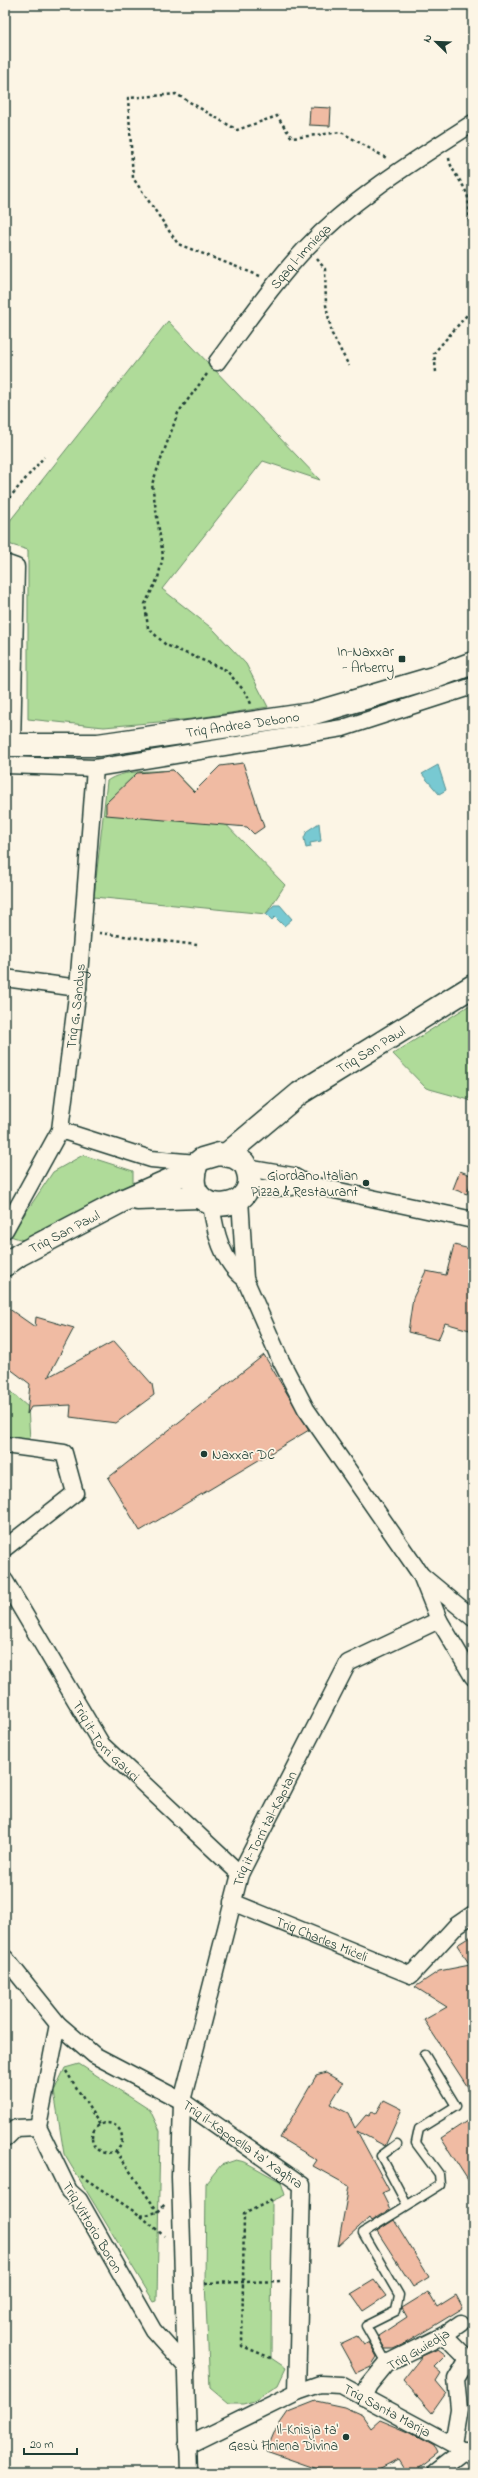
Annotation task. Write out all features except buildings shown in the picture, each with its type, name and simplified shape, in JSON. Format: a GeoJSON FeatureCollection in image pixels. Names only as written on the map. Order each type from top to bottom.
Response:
{"type":"FeatureCollection","features":[{"type":"Feature","properties":{"kind":"main road","name":"Triq Andrea Debono"},"geometry":{"type":"LineString","coordinates":[[7,752],[98,745],[311,714],[433,678],[473,663]]}},
{"type":"Feature","properties":{"kind":"main road","name":"Triq San Pawl"},"geometry":{"type":"LineString","coordinates":[[5,1266],[19,1255],[124,1200],[196,1166],[211,1156],[239,1161],[271,1117],[300,1093],[473,986]]}},
{"type":"Feature","properties":{"kind":"main road"},"geometry":{"type":"LineString","coordinates":[[239,1161],[249,1179],[243,1194]]}},
{"type":"Feature","properties":{"kind":"main road"},"geometry":{"type":"LineString","coordinates":[[196,1166],[194,1183],[206,1200]]}},
{"type":"Feature","properties":{"kind":"main road","name":"Triq San Pawl"},"geometry":{"type":"LineString","coordinates":[[124,1200],[206,1200],[224,1206],[243,1194]]}},
{"type":"Feature","properties":{"kind":"street","name":"Sqaq l-Imnieqa"},"geometry":{"type":"LineString","coordinates":[[217,362],[307,246],[345,212],[403,168],[473,123]]}},
{"type":"Feature","properties":{"kind":"street"},"geometry":{"type":"LineString","coordinates":[[5,563],[16,567],[7,752]]}},
{"type":"Feature","properties":{"kind":"street","name":"Triq Andrea Debono"},"geometry":{"type":"LineString","coordinates":[[7,752],[94,768],[344,728],[473,686]]}},
{"type":"Feature","properties":{"kind":"street","name":"Triq G. Sandys"},"geometry":{"type":"LineString","coordinates":[[5,1230],[60,1130],[78,988],[94,768]]}},
{"type":"Feature","properties":{"kind":"street"},"geometry":{"type":"LineString","coordinates":[[5,978],[78,988]]}},
{"type":"Feature","properties":{"kind":"street"},"geometry":{"type":"LineString","coordinates":[[60,1130],[151,1159],[196,1166]]}},
{"type":"Feature","properties":{"kind":"street"},"geometry":{"type":"LineString","coordinates":[[239,1161],[293,1176],[307,1184],[473,1220]]}},
{"type":"Feature","properties":{"kind":"street"},"geometry":{"type":"LineString","coordinates":[[307,1184],[243,1194],[245,1279],[280,1359],[306,1409],[420,1574],[439,1620],[473,1677]]}},
{"type":"Feature","properties":{"kind":"street"},"geometry":{"type":"LineString","coordinates":[[206,1200],[225,1256],[234,1271],[245,1279]]}},
{"type":"Feature","properties":{"kind":"street"},"geometry":{"type":"LineString","coordinates":[[5,1445],[64,1453],[75,1493],[5,1548]]}},
{"type":"Feature","properties":{"kind":"street"},"geometry":{"type":"LineString","coordinates":[[420,1574],[473,1618]]}},
{"type":"Feature","properties":{"kind":"street","name":"Triq it-Torri Gauci"},"geometry":{"type":"LineString","coordinates":[[5,1581],[102,1745],[240,1874]]}},
{"type":"Feature","properties":{"kind":"street","name":"Triq it-Torri tal-Kaptan"},"geometry":{"type":"LineString","coordinates":[[182,2101],[240,1874],[348,1663],[439,1620]]}},
{"type":"Feature","properties":{"kind":"street","name":"Triq Charles Miċeli"},"geometry":{"type":"LineString","coordinates":[[232,1902],[411,1974],[457,1925],[473,1914]]}},
{"type":"Feature","properties":{"kind":"street","name":"Triq il-Kappella ta' Xagħra"},"geometry":{"type":"LineString","coordinates":[[5,1958],[58,2024],[94,2055],[182,2101],[302,2185],[297,2392]]}},
{"type":"Feature","properties":{"kind":"street"},"geometry":{"type":"LineString","coordinates":[[5,2139],[16,2128],[38,2127],[58,2024]]}},
{"type":"Feature","properties":{"kind":"street"},"geometry":{"type":"LineString","coordinates":[[182,2101],[182,2259],[187,2368],[189,2473]]}},
{"type":"Feature","properties":{"kind":"street","name":"Triq Vittorio Boron"},"geometry":{"type":"LineString","coordinates":[[38,2127],[69,2191],[79,2200],[153,2330],[187,2368]]}},
{"type":"Feature","properties":{"kind":"street","name":"Triq Gwiedja"},"geometry":{"type":"LineString","coordinates":[[363,2397],[369,2385],[387,2363],[444,2335],[461,2322]]}},
{"type":"Feature","properties":{"kind":"street"},"geometry":{"type":"LineString","coordinates":[[435,2473],[464,2450],[456,2379],[468,2359],[444,2335]]}},
{"type":"Feature","properties":{"kind":"street","name":"Triq Santa Marija"},"geometry":{"type":"LineString","coordinates":[[297,2392],[320,2384],[340,2385],[464,2450]]}},
{"type":"Feature","properties":{"kind":"street"},"geometry":{"type":"LineString","coordinates":[[188,2446],[297,2392]]}},
{"type":"Feature","properties":{"kind":"lane"},"geometry":{"type":"LineString","coordinates":[[387,2363],[366,2326],[396,2311],[399,2295],[363,2233],[440,2185],[439,2174],[416,2143],[419,2129],[456,2106],[425,2055]]}},
{"type":"Feature","properties":{"kind":"lane"},"geometry":{"type":"LineString","coordinates":[[397,2144],[381,2156],[407,2205]]}},
{"type":"Feature","properties":{"kind":"path"},"geometry":{"type":"LineString","coordinates":[[286,272],[265,278],[178,244],[134,178],[128,98],[176,94],[237,130],[277,116],[292,138],[341,132],[403,168]]}},
{"type":"Feature","properties":{"kind":"path"},"geometry":{"type":"LineString","coordinates":[[448,139],[450,166],[468,197],[468,238],[473,254]]}},
{"type":"Feature","properties":{"kind":"path"},"geometry":{"type":"LineString","coordinates":[[307,246],[325,269],[326,305],[332,334],[349,366]]}},
{"type":"Feature","properties":{"kind":"path"},"geometry":{"type":"LineString","coordinates":[[436,372],[434,353],[473,308]]}},
{"type":"Feature","properties":{"kind":"path"},"geometry":{"type":"LineString","coordinates":[[217,362],[178,413],[152,484],[163,556],[158,578],[145,604],[148,628],[166,645],[226,670],[247,694],[258,722]]}},
{"type":"Feature","properties":{"kind":"path"},"geometry":{"type":"LineString","coordinates":[[5,503],[44,457]]}},
{"type":"Feature","properties":{"kind":"path"},"geometry":{"type":"LineString","coordinates":[[96,933],[198,945]]}},
{"type":"Feature","properties":{"kind":"path"},"geometry":{"type":"LineString","coordinates":[[65,2068],[100,2125]]}},
{"type":"Feature","properties":{"kind":"path"},"geometry":{"type":"LineString","coordinates":[[110,2123],[119,2128],[123,2138],[116,2151],[101,2152],[93,2144],[93,2133],[100,2125],[110,2123]]}},
{"type":"Feature","properties":{"kind":"path"},"geometry":{"type":"LineString","coordinates":[[116,2151],[158,2212]]}},
{"type":"Feature","properties":{"kind":"path"},"geometry":{"type":"LineString","coordinates":[[54,2158],[141,2216],[161,2232],[182,2259]]}},
{"type":"Feature","properties":{"kind":"path"},"geometry":{"type":"LineString","coordinates":[[271,2358],[242,2346],[244,2214],[272,2200]]}},
{"type":"Feature","properties":{"kind":"path"},"geometry":{"type":"LineString","coordinates":[[141,2216],[158,2212],[166,2202]]}},
{"type":"Feature","properties":{"kind":"path"},"geometry":{"type":"LineString","coordinates":[[205,2283],[300,2279]]}},
{"type":"Feature","properties":{"kind":"green space"},"geometry":{"type":"Polygon","coordinates":[[[168,321],[320,480],[263,461],[162,589],[214,630],[246,664],[268,707],[192,719],[104,727],[28,719],[28,550],[5,543],[5,527],[168,321]]]}},
{"type":"Feature","properties":{"kind":"green space"},"geometry":{"type":"Polygon","coordinates":[[[173,770],[285,885],[266,914],[94,897],[107,781],[121,774],[173,770]]]}},
{"type":"Feature","properties":{"kind":"green space"},"geometry":{"type":"Polygon","coordinates":[[[473,1003],[473,1101],[426,1088],[393,1054],[473,1003]]]}},
{"type":"Feature","properties":{"kind":"green space"},"geometry":{"type":"Polygon","coordinates":[[[83,1155],[133,1171],[133,1183],[23,1240],[10,1236],[53,1172],[83,1155]]]}},
{"type":"Feature","properties":{"kind":"green space"},"geometry":{"type":"Polygon","coordinates":[[[5,1387],[28,1407],[30,1440],[5,1440],[5,1387]]]}},
{"type":"Feature","properties":{"kind":"green space"},"geometry":{"type":"Polygon","coordinates":[[[79,2064],[150,2110],[160,2131],[157,2301],[154,2302],[64,2154],[54,2091],[65,2068],[79,2064]]]}},
{"type":"Feature","properties":{"kind":"green space"},"geometry":{"type":"Polygon","coordinates":[[[236,2160],[245,2162],[281,2182],[285,2195],[272,2201],[271,2358],[286,2368],[278,2385],[254,2401],[243,2404],[229,2404],[210,2388],[205,2283],[206,2183],[221,2165],[236,2160]]]}},
{"type":"Feature","properties":{"kind":"water"},"geometry":{"type":"Polygon","coordinates":[[[438,765],[446,790],[439,794],[422,774],[438,765]]]}},
{"type":"Feature","properties":{"kind":"water"},"geometry":{"type":"Polygon","coordinates":[[[319,823],[321,841],[310,843],[311,847],[306,848],[304,838],[307,831],[319,823]]]}},
{"type":"Feature","properties":{"kind":"water"},"geometry":{"type":"Polygon","coordinates":[[[274,905],[280,905],[292,919],[284,926],[275,917],[272,920],[266,914],[274,905]]]}},
{"type":"Feature","properties":{"kind":"place","name":"In-Naxxar - Arberry"},"geometry":{"type":"Point","coordinates":[402,659]}},
{"type":"Feature","properties":{"kind":"place","name":"Giordano Italian Pizza & Restaurant"},"geometry":{"type":"Point","coordinates":[366,1183]}},
{"type":"Feature","properties":{"kind":"place","name":"Naxxar DC"},"geometry":{"type":"Point","coordinates":[204,1454]}},
{"type":"Feature","properties":{"kind":"place","name":"Il-Knisja ta' Gesù Ħniena Divina"},"geometry":{"type":"Point","coordinates":[346,2437]}}]}
